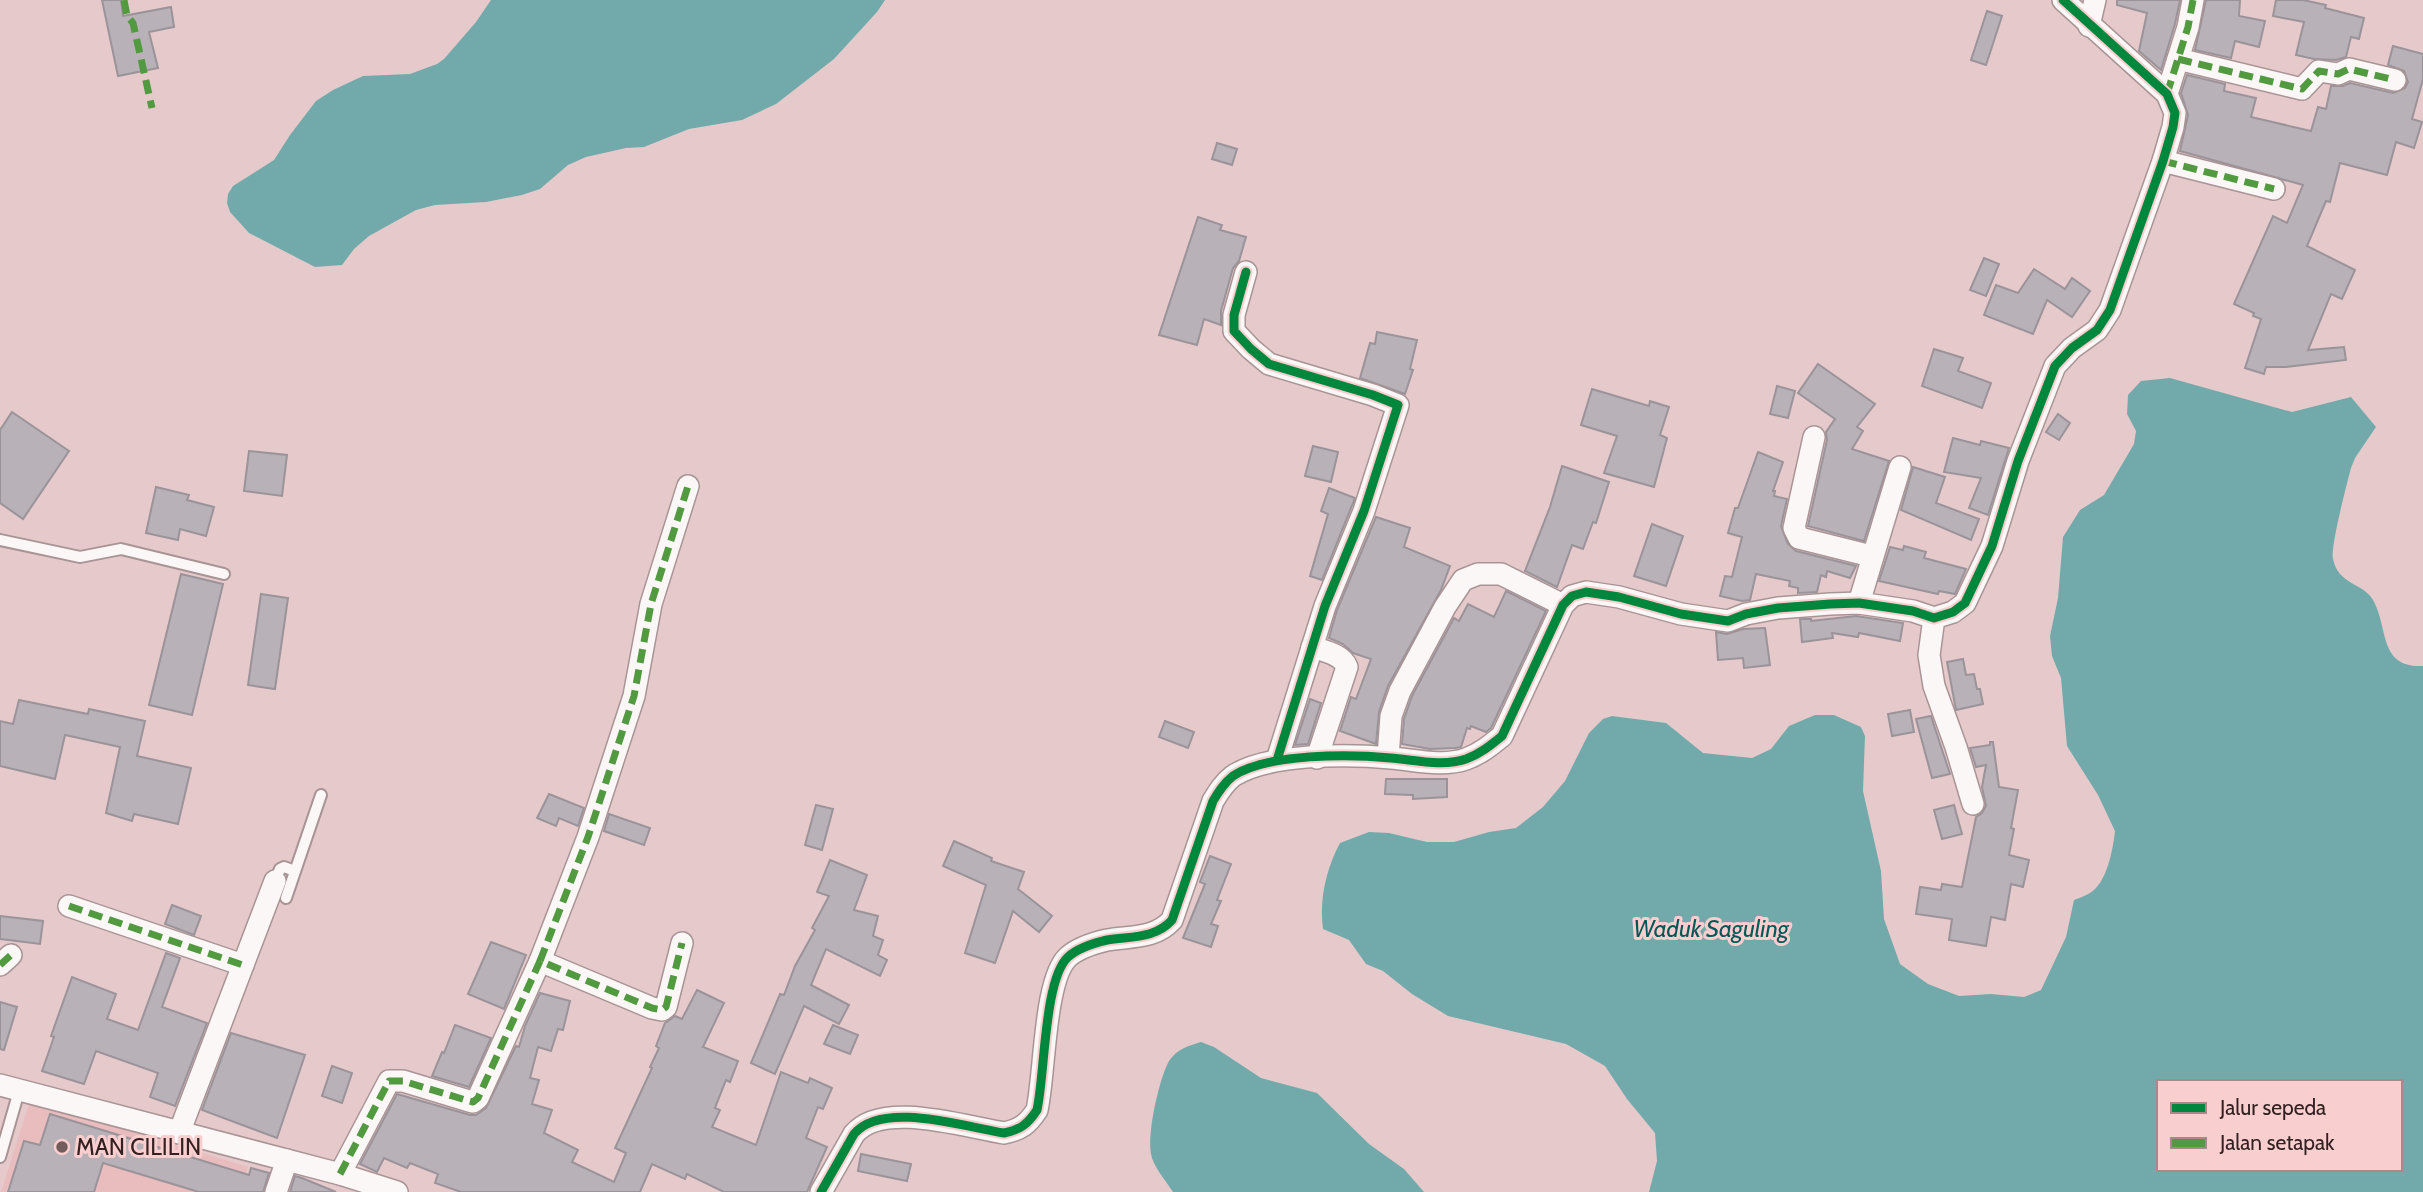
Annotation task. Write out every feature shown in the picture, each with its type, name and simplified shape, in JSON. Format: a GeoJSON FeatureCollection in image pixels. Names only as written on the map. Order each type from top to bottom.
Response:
{"type":"FeatureCollection","features":[{"type":"Feature","properties":{"kind":"street"},"geometry":{"type":"LineString","coordinates":[[821,1192],[854,1134],[860,1126],[871,1120],[898,1116],[1004,1133],[1018,1131],[1030,1121],[1037,1110],[1052,991],[1058,971],[1067,958],[1092,944],[1155,934],[1164,930],[1172,920],[1213,801],[1223,785],[1233,776],[1251,767],[1277,760],[1388,757],[1443,762],[1465,759],[1485,750],[1502,736],[1563,605],[1572,596],[1586,592],[1619,597],[1681,614],[1728,621],[1746,614],[1778,608],[1859,603],[1913,611],[1934,618],[1953,612],[1965,603],[1992,547],[2018,461],[2055,366],[2072,348],[2097,330],[2110,310],[2164,161],[2175,113],[2166,94],[2063,0]]}},
{"type":"Feature","properties":{"kind":"street"},"geometry":{"type":"LineString","coordinates":[[2089,26],[2095,0]]}},
{"type":"Feature","properties":{"kind":"street"},"geometry":{"type":"LineString","coordinates":[[2166,94],[2188,27],[2193,0]]}},
{"type":"Feature","properties":{"kind":"street"},"geometry":{"type":"LineString","coordinates":[[2178,59],[2302,89],[2319,71],[2338,74],[2349,69],[2395,80]]}},
{"type":"Feature","properties":{"kind":"street"},"geometry":{"type":"LineString","coordinates":[[2164,161],[2274,189]]}},
{"type":"Feature","properties":{"kind":"street"},"geometry":{"type":"LineString","coordinates":[[1246,272],[1234,315],[1234,331],[1251,349],[1269,364],[1398,405],[1364,511],[1325,606],[1277,760]]}},
{"type":"Feature","properties":{"kind":"street"},"geometry":{"type":"LineString","coordinates":[[1814,437],[1794,528],[1795,534],[1799,538],[1871,556]]}},
{"type":"Feature","properties":{"kind":"street"},"geometry":{"type":"LineString","coordinates":[[1859,603],[1900,467]]}},
{"type":"Feature","properties":{"kind":"street"},"geometry":{"type":"LineString","coordinates":[[340,1174],[390,1081],[403,1081],[473,1102],[478,1098],[540,961],[589,838],[634,696],[651,604],[688,485]]}},
{"type":"Feature","properties":{"kind":"street"},"geometry":{"type":"LineString","coordinates":[[1388,757],[1391,716],[1400,691],[1445,607],[1463,580],[1478,574],[1501,575],[1563,605]]}},
{"type":"Feature","properties":{"kind":"street"},"geometry":{"type":"LineString","coordinates":[[1934,618],[1929,655],[1934,686],[1973,804]]}},
{"type":"Feature","properties":{"kind":"street"},"geometry":{"type":"LineString","coordinates":[[1312,647],[1339,657],[1345,661],[1347,667],[1317,758]]}},
{"type":"Feature","properties":{"kind":"street"},"geometry":{"type":"LineString","coordinates":[[179,1133],[243,965],[280,890]]}},
{"type":"Feature","properties":{"kind":"street"},"geometry":{"type":"LineString","coordinates":[[69,906],[243,965]]}},
{"type":"Feature","properties":{"kind":"street"},"geometry":{"type":"LineString","coordinates":[[540,961],[662,1010],[666,1007],[682,943]]}},
{"type":"Feature","properties":{"kind":"street"},"geometry":{"type":"LineString","coordinates":[[10,1088],[340,1174],[397,1192]]}},
{"type":"Feature","properties":{"kind":"street"},"geometry":{"type":"LineString","coordinates":[[276,1192],[287,1160]]}},
{"type":"Feature","properties":{"kind":"lane"},"geometry":{"type":"LineString","coordinates":[[0,540],[80,557],[121,549],[224,574]]}},
{"type":"Feature","properties":{"kind":"lane"},"geometry":{"type":"LineString","coordinates":[[280,890],[295,871],[321,795]]}},
{"type":"Feature","properties":{"kind":"lane"},"geometry":{"type":"LineString","coordinates":[[280,890],[280,869],[284,867],[295,871]]}},
{"type":"Feature","properties":{"kind":"lane"},"geometry":{"type":"LineString","coordinates":[[0,1157],[10,1088]]}},
{"type":"Feature","properties":{"kind":"shaded area","name":"MAN CILILIN"},"geometry":{"type":"Polygon","coordinates":[[[30,1101],[248,1167],[241,1192],[244,1173],[84,1126],[51,1149],[24,1141],[8,1192],[1,1192],[30,1101]]]}},
{"type":"Feature","properties":{"kind":"shaded area","name":"MAN CILILIN"},"geometry":{"type":"Polygon","coordinates":[[[103,1163],[199,1192],[94,1192],[103,1163]]]}},
{"type":"Feature","properties":{"kind":"water"},"geometry":{"type":"Polygon","coordinates":[[[491,0],[885,0],[834,59],[776,104],[742,120],[689,129],[644,147],[586,157],[568,165],[540,189],[522,195],[486,202],[435,205],[416,210],[369,236],[354,249],[342,265],[315,267],[249,233],[230,212],[228,194],[233,186],[274,160],[316,101],[363,76],[410,74],[437,64],[476,22],[491,0]]]}},
{"type":"Feature","properties":{"kind":"water","name":"Waduk Saguling"},"geometry":{"type":"Polygon","coordinates":[[[2170,378],[2292,412],[2351,397],[2376,427],[2351,468],[2336,529],[2333,559],[2340,574],[2364,590],[2373,600],[2392,653],[2398,660],[2409,665],[2423,666],[2423,1192],[1649,1192],[1657,1161],[1655,1133],[1627,1099],[1605,1066],[1566,1044],[1448,1016],[1412,994],[1383,971],[1366,964],[1349,940],[1323,929],[1325,885],[1340,843],[1369,832],[1389,833],[1427,842],[1454,842],[1516,828],[1543,807],[1565,781],[1589,733],[1603,719],[1612,716],[1666,723],[1703,753],[1752,758],[1771,749],[1789,726],[1815,715],[1834,715],[1861,727],[1865,736],[1863,791],[1881,871],[1884,919],[1900,964],[1928,984],[1959,996],[1991,994],[2024,997],[2041,990],[2066,937],[2074,900],[2096,888],[2105,874],[2115,831],[2098,795],[2067,746],[2061,678],[2052,656],[2050,636],[2058,598],[2063,537],[2080,510],[2104,495],[2134,444],[2136,431],[2127,414],[2128,395],[2141,381],[2170,378]]]}},
{"type":"Feature","properties":{"kind":"water"},"geometry":{"type":"Polygon","coordinates":[[[1201,1042],[1214,1047],[1261,1078],[1317,1093],[1369,1144],[1404,1169],[1424,1192],[1173,1192],[1152,1159],[1150,1145],[1155,1106],[1169,1061],[1179,1051],[1201,1042]]]}},
{"type":"Feature","properties":{"kind":"building"},"geometry":{"type":"Polygon","coordinates":[[[102,0],[121,0],[123,16],[171,7],[174,27],[149,32],[158,68],[118,76],[102,0]]]}},
{"type":"Feature","properties":{"kind":"building"},"geometry":{"type":"Polygon","coordinates":[[[2117,0],[2180,0],[2161,70],[2139,51],[2147,13],[2117,5],[2117,0]]]}},
{"type":"Feature","properties":{"kind":"building"},"geometry":{"type":"Polygon","coordinates":[[[2206,0],[2240,0],[2239,16],[2265,21],[2259,47],[2235,41],[2231,58],[2195,50],[2206,0]]]}},
{"type":"Feature","properties":{"kind":"building"},"geometry":{"type":"Polygon","coordinates":[[[2276,0],[2303,0],[2364,18],[2359,39],[2351,37],[2346,57],[2336,60],[2296,55],[2304,22],[2273,16],[2276,0]]]}},
{"type":"Feature","properties":{"kind":"building"},"geometry":{"type":"Polygon","coordinates":[[[1987,11],[2002,16],[1986,65],[1971,60],[1987,11]]]}},
{"type":"Feature","properties":{"kind":"building"},"geometry":{"type":"Polygon","coordinates":[[[2393,46],[2423,54],[2423,79],[2412,119],[2422,122],[2414,148],[2396,142],[2387,175],[2340,163],[2330,202],[2326,201],[2307,246],[2355,270],[2342,299],[2331,294],[2308,350],[2344,347],[2346,360],[2266,367],[2264,374],[2245,368],[2261,319],[2234,304],[2273,216],[2287,223],[2303,185],[2180,151],[2188,115],[2181,93],[2187,75],[2225,84],[2224,91],[2256,98],[2251,117],[2311,131],[2318,107],[2326,109],[2331,86],[2350,83],[2393,93],[2405,88],[2408,82],[2404,71],[2388,65],[2393,46]]]}},
{"type":"Feature","properties":{"kind":"building"},"geometry":{"type":"Polygon","coordinates":[[[1217,143],[1237,149],[1232,165],[1212,159],[1217,143]]]}},
{"type":"Feature","properties":{"kind":"building"},"geometry":{"type":"Polygon","coordinates":[[[1198,217],[1222,225],[1220,230],[1246,237],[1239,261],[1233,268],[1221,311],[1221,325],[1204,319],[1197,345],[1159,335],[1198,217]]]}},
{"type":"Feature","properties":{"kind":"building"},"geometry":{"type":"Polygon","coordinates":[[[1984,258],[1999,264],[1986,296],[1970,290],[1984,258]]]}},
{"type":"Feature","properties":{"kind":"building"},"geometry":{"type":"Polygon","coordinates":[[[2034,269],[2065,289],[2072,278],[2090,291],[2072,317],[2047,300],[2033,334],[1984,315],[1996,285],[2018,293],[2034,269]]]}},
{"type":"Feature","properties":{"kind":"building"},"geometry":{"type":"Polygon","coordinates":[[[1377,332],[1417,340],[1410,369],[1413,370],[1405,394],[1360,378],[1370,343],[1375,344],[1377,332]]]}},
{"type":"Feature","properties":{"kind":"building"},"geometry":{"type":"Polygon","coordinates":[[[1934,349],[1963,358],[1958,371],[1991,383],[1982,408],[1922,386],[1934,349]]]}},
{"type":"Feature","properties":{"kind":"building"},"geometry":{"type":"Polygon","coordinates":[[[1818,364],[1875,404],[1857,427],[1863,431],[1852,449],[1889,461],[1864,541],[1808,526],[1827,440],[1826,432],[1835,419],[1798,393],[1818,364]]]}},
{"type":"Feature","properties":{"kind":"building"},"geometry":{"type":"Polygon","coordinates":[[[1777,386],[1795,391],[1788,418],[1770,414],[1777,386]]]}},
{"type":"Feature","properties":{"kind":"building"},"geometry":{"type":"Polygon","coordinates":[[[1592,389],[1649,406],[1650,401],[1669,407],[1660,435],[1667,438],[1654,487],[1604,473],[1617,436],[1581,425],[1592,389]]]}},
{"type":"Feature","properties":{"kind":"building"},"geometry":{"type":"Polygon","coordinates":[[[12,412],[69,451],[23,519],[0,503],[0,430],[12,412]]]}},
{"type":"Feature","properties":{"kind":"building"},"geometry":{"type":"Polygon","coordinates":[[[2058,414],[2070,423],[2059,440],[2046,432],[2058,414]]]}},
{"type":"Feature","properties":{"kind":"building"},"geometry":{"type":"Polygon","coordinates":[[[1953,438],[1980,445],[1981,441],[2009,448],[1988,515],[1969,508],[1981,478],[1944,472],[1953,438]]]}},
{"type":"Feature","properties":{"kind":"building"},"geometry":{"type":"Polygon","coordinates":[[[1313,446],[1338,452],[1331,482],[1305,476],[1313,446]]]}},
{"type":"Feature","properties":{"kind":"building"},"geometry":{"type":"Polygon","coordinates":[[[249,451],[287,455],[282,496],[244,491],[249,451]]]}},
{"type":"Feature","properties":{"kind":"building"},"geometry":{"type":"Polygon","coordinates":[[[1758,452],[1783,462],[1773,491],[1774,496],[1787,499],[1781,526],[1788,544],[1796,551],[1856,566],[1850,578],[1827,571],[1826,577],[1821,575],[1817,592],[1798,593],[1798,588],[1789,586],[1790,581],[1756,574],[1750,600],[1720,596],[1725,576],[1732,577],[1742,537],[1728,533],[1735,508],[1738,508],[1758,452]]]}},
{"type":"Feature","properties":{"kind":"building"},"geometry":{"type":"Polygon","coordinates":[[[1562,466],[1609,482],[1596,523],[1593,522],[1583,549],[1572,545],[1557,587],[1525,571],[1550,507],[1562,466]]]}},
{"type":"Feature","properties":{"kind":"building"},"geometry":{"type":"Polygon","coordinates":[[[1913,467],[1945,477],[1936,503],[1979,519],[1971,540],[1901,510],[1913,467]]]}},
{"type":"Feature","properties":{"kind":"building"},"geometry":{"type":"Polygon","coordinates":[[[156,487],[189,495],[187,500],[214,507],[206,536],[180,529],[178,540],[146,533],[156,487]]]}},
{"type":"Feature","properties":{"kind":"building"},"geometry":{"type":"Polygon","coordinates":[[[1329,488],[1355,498],[1322,580],[1310,576],[1328,514],[1321,511],[1329,488]]]}},
{"type":"Feature","properties":{"kind":"building"},"geometry":{"type":"Polygon","coordinates":[[[1376,517],[1410,528],[1404,547],[1450,566],[1441,590],[1388,686],[1379,712],[1376,744],[1340,731],[1351,697],[1356,699],[1371,659],[1353,653],[1343,644],[1329,638],[1337,610],[1376,517]]]}},
{"type":"Feature","properties":{"kind":"building"},"geometry":{"type":"Polygon","coordinates":[[[1652,524],[1683,536],[1666,586],[1634,576],[1652,524]]]}},
{"type":"Feature","properties":{"kind":"building"},"geometry":{"type":"Polygon","coordinates":[[[1904,546],[1926,552],[1924,558],[1966,569],[1955,594],[1939,591],[1938,594],[1879,581],[1890,547],[1903,550],[1904,546]]]}},
{"type":"Feature","properties":{"kind":"building"},"geometry":{"type":"Polygon","coordinates":[[[181,574],[223,584],[192,715],[149,705],[181,574]]]}},
{"type":"Feature","properties":{"kind":"building"},"geometry":{"type":"Polygon","coordinates":[[[1506,591],[1546,611],[1491,728],[1486,732],[1471,726],[1470,729],[1467,728],[1461,747],[1430,749],[1402,744],[1404,719],[1412,696],[1454,618],[1459,621],[1468,604],[1494,617],[1506,591]]]}},
{"type":"Feature","properties":{"kind":"building"},"geometry":{"type":"Polygon","coordinates":[[[261,594],[288,598],[275,689],[248,685],[261,594]]]}},
{"type":"Feature","properties":{"kind":"building"},"geometry":{"type":"Polygon","coordinates":[[[1856,616],[1903,623],[1900,641],[1859,633],[1858,637],[1832,633],[1833,638],[1802,642],[1800,619],[1811,621],[1856,616]]]}},
{"type":"Feature","properties":{"kind":"building"},"geometry":{"type":"Polygon","coordinates":[[[1765,628],[1770,665],[1744,668],[1743,658],[1718,660],[1716,632],[1727,634],[1743,629],[1765,628]]]}},
{"type":"Feature","properties":{"kind":"building"},"geometry":{"type":"Polygon","coordinates":[[[1963,659],[1966,675],[1974,674],[1983,704],[1956,710],[1947,662],[1963,659]]]}},
{"type":"Feature","properties":{"kind":"building"},"geometry":{"type":"Polygon","coordinates":[[[1310,699],[1321,703],[1308,744],[1295,745],[1310,699]]]}},
{"type":"Feature","properties":{"kind":"building"},"geometry":{"type":"Polygon","coordinates":[[[19,700],[88,714],[89,709],[145,721],[137,756],[191,768],[178,824],[134,814],[132,821],[106,813],[120,747],[65,735],[55,779],[0,766],[0,721],[13,724],[19,700]]]}},
{"type":"Feature","properties":{"kind":"building"},"geometry":{"type":"Polygon","coordinates":[[[1910,710],[1914,732],[1892,736],[1888,714],[1910,710]]]}},
{"type":"Feature","properties":{"kind":"building"},"geometry":{"type":"Polygon","coordinates":[[[1931,716],[1950,774],[1932,778],[1916,719],[1931,716]]]}},
{"type":"Feature","properties":{"kind":"building"},"geometry":{"type":"Polygon","coordinates":[[[1165,721],[1194,732],[1188,748],[1159,737],[1165,721]]]}},
{"type":"Feature","properties":{"kind":"building"},"geometry":{"type":"Polygon","coordinates":[[[1990,742],[1993,742],[1999,787],[2018,790],[2009,855],[2029,860],[2023,887],[2011,884],[2005,920],[1991,917],[1986,946],[1949,940],[1952,919],[1916,914],[1920,887],[1941,890],[1942,884],[1962,887],[1976,817],[1986,806],[1982,787],[1986,765],[1976,767],[1970,748],[1990,745],[1990,742]]]}},
{"type":"Feature","properties":{"kind":"building"},"geometry":{"type":"Polygon","coordinates":[[[1386,779],[1447,779],[1447,797],[1413,799],[1413,795],[1385,794],[1386,779]]]}},
{"type":"Feature","properties":{"kind":"building"},"geometry":{"type":"Polygon","coordinates":[[[549,794],[584,808],[578,826],[559,818],[556,826],[537,818],[549,794]]]}},
{"type":"Feature","properties":{"kind":"building"},"geometry":{"type":"Polygon","coordinates":[[[816,805],[833,809],[822,850],[805,845],[816,805]]]}},
{"type":"Feature","properties":{"kind":"building"},"geometry":{"type":"Polygon","coordinates":[[[1954,805],[1962,834],[1942,839],[1934,810],[1954,805]]]}},
{"type":"Feature","properties":{"kind":"building"},"geometry":{"type":"Polygon","coordinates":[[[609,814],[650,828],[644,845],[604,831],[609,814]]]}},
{"type":"Feature","properties":{"kind":"building"},"geometry":{"type":"Polygon","coordinates":[[[954,841],[992,858],[991,861],[1024,872],[1018,889],[1052,916],[1039,932],[1013,911],[995,963],[965,953],[986,885],[943,866],[954,841]]]}},
{"type":"Feature","properties":{"kind":"building"},"geometry":{"type":"Polygon","coordinates":[[[1210,856],[1231,864],[1217,900],[1221,901],[1211,924],[1218,926],[1211,947],[1183,938],[1205,884],[1200,882],[1210,856]]]}},
{"type":"Feature","properties":{"kind":"building"},"geometry":{"type":"Polygon","coordinates":[[[830,860],[867,875],[854,910],[878,916],[873,936],[883,940],[878,955],[887,960],[880,976],[826,949],[811,985],[849,1005],[839,1024],[804,1006],[775,1074],[751,1063],[780,994],[784,995],[795,966],[815,930],[812,928],[829,896],[817,892],[830,860]]]}},
{"type":"Feature","properties":{"kind":"building"},"geometry":{"type":"Polygon","coordinates":[[[172,905],[201,916],[194,935],[165,924],[172,905]]]}},
{"type":"Feature","properties":{"kind":"building"},"geometry":{"type":"Polygon","coordinates":[[[0,916],[43,921],[40,944],[0,939],[0,916]]]}},
{"type":"Feature","properties":{"kind":"building"},"geometry":{"type":"Polygon","coordinates":[[[491,942],[526,955],[504,1009],[468,994],[491,942]]]}},
{"type":"Feature","properties":{"kind":"building"},"geometry":{"type":"Polygon","coordinates":[[[166,953],[180,958],[162,1007],[207,1023],[175,1106],[150,1097],[158,1073],[96,1051],[84,1084],[42,1071],[72,977],[116,994],[107,1019],[138,1030],[166,953]]]}},
{"type":"Feature","properties":{"kind":"building"},"geometry":{"type":"Polygon","coordinates":[[[697,990],[724,1003],[703,1047],[738,1061],[730,1082],[726,1080],[715,1108],[720,1110],[712,1127],[756,1145],[781,1072],[808,1083],[810,1078],[832,1088],[823,1109],[818,1107],[806,1138],[827,1147],[807,1192],[724,1192],[687,1174],[685,1179],[652,1164],[640,1192],[461,1192],[435,1183],[438,1174],[410,1163],[407,1168],[384,1158],[377,1172],[360,1164],[397,1094],[470,1115],[476,1115],[486,1108],[516,1046],[519,1047],[540,993],[570,1001],[563,1030],[558,1029],[551,1051],[538,1047],[530,1078],[539,1080],[532,1104],[552,1110],[544,1133],[578,1150],[572,1162],[614,1182],[626,1153],[615,1148],[652,1068],[650,1067],[659,1048],[656,1046],[665,1023],[675,1016],[682,1019],[697,990]]]}},
{"type":"Feature","properties":{"kind":"building"},"geometry":{"type":"Polygon","coordinates":[[[0,1002],[17,1007],[4,1050],[0,1049],[0,1002]]]}},
{"type":"Feature","properties":{"kind":"building"},"geometry":{"type":"Polygon","coordinates":[[[455,1025],[491,1038],[469,1087],[432,1076],[455,1025]]]}},
{"type":"Feature","properties":{"kind":"building"},"geometry":{"type":"Polygon","coordinates":[[[833,1025],[858,1035],[850,1054],[824,1044],[833,1025]]]}},
{"type":"Feature","properties":{"kind":"building"},"geometry":{"type":"Polygon","coordinates":[[[231,1033],[305,1055],[277,1138],[202,1110],[231,1033]]]}},
{"type":"Feature","properties":{"kind":"building"},"geometry":{"type":"Polygon","coordinates":[[[332,1066],[352,1073],[342,1103],[322,1096],[332,1066]]]}},
{"type":"Feature","properties":{"kind":"building"},"geometry":{"type":"Polygon","coordinates":[[[50,1114],[249,1175],[251,1168],[269,1173],[263,1192],[199,1192],[103,1163],[94,1192],[8,1192],[24,1141],[40,1145],[50,1114]]]}},
{"type":"Feature","properties":{"kind":"building"},"geometry":{"type":"Polygon","coordinates":[[[861,1154],[911,1164],[907,1181],[858,1171],[861,1154]]]}},
{"type":"Feature","properties":{"kind":"building"},"geometry":{"type":"Polygon","coordinates":[[[295,1176],[302,1178],[336,1192],[290,1192],[295,1176]]]}},
{"type":"Feature","properties":{"kind":"marked path"},"geometry":{"type":"LineString","coordinates":[[124,0],[127,16],[133,23],[152,108]]}},
{"type":"Feature","properties":{"kind":"marked path"},"geometry":{"type":"LineString","coordinates":[[2167,94],[2188,27],[2193,0]]}},
{"type":"Feature","properties":{"kind":"marked path"},"geometry":{"type":"LineString","coordinates":[[2178,59],[2302,89],[2319,71],[2338,74],[2349,69],[2395,80]]}},
{"type":"Feature","properties":{"kind":"marked path"},"geometry":{"type":"LineString","coordinates":[[2163,161],[2274,189]]}},
{"type":"Feature","properties":{"kind":"marked path"},"geometry":{"type":"LineString","coordinates":[[540,961],[588,837],[634,696],[651,604],[688,486]]}},
{"type":"Feature","properties":{"kind":"marked path"},"geometry":{"type":"LineString","coordinates":[[69,906],[243,965]]}},
{"type":"Feature","properties":{"kind":"marked path"},"geometry":{"type":"LineString","coordinates":[[340,1174],[389,1081],[403,1081],[473,1102],[478,1098],[540,961],[662,1010],[666,1007],[682,943]]}},
{"type":"Feature","properties":{"kind":"marked path"},"geometry":{"type":"LineString","coordinates":[[0,965],[11,955]]}},
{"type":"Feature","properties":{"kind":"cycle path"},"geometry":{"type":"LineString","coordinates":[[821,1192],[854,1134],[867,1124],[903,1117],[1004,1133],[1023,1126],[1037,1110],[1050,1006],[1060,968],[1068,957],[1086,946],[1150,934],[1172,920],[1213,801],[1227,781],[1248,768],[1288,759],[1354,756],[1448,762],[1476,755],[1502,736],[1563,605],[1572,596],[1586,592],[1619,597],[1681,614],[1728,621],[1746,614],[1778,608],[1859,603],[1913,611],[1934,618],[1953,612],[1965,603],[1992,546],[2018,461],[2055,366],[2072,348],[2097,330],[2110,310],[2173,127],[2175,113],[2167,94],[2063,0]]}},
{"type":"Feature","properties":{"kind":"cycle path"},"geometry":{"type":"LineString","coordinates":[[1246,272],[1234,315],[1234,331],[1251,349],[1269,364],[1398,405],[1364,511],[1325,606],[1277,760]]}},
{"type":"Feature","properties":{"kind":"place","name":"MAN CILILIN"},"geometry":{"type":"Point","coordinates":[62,1147]}}]}
